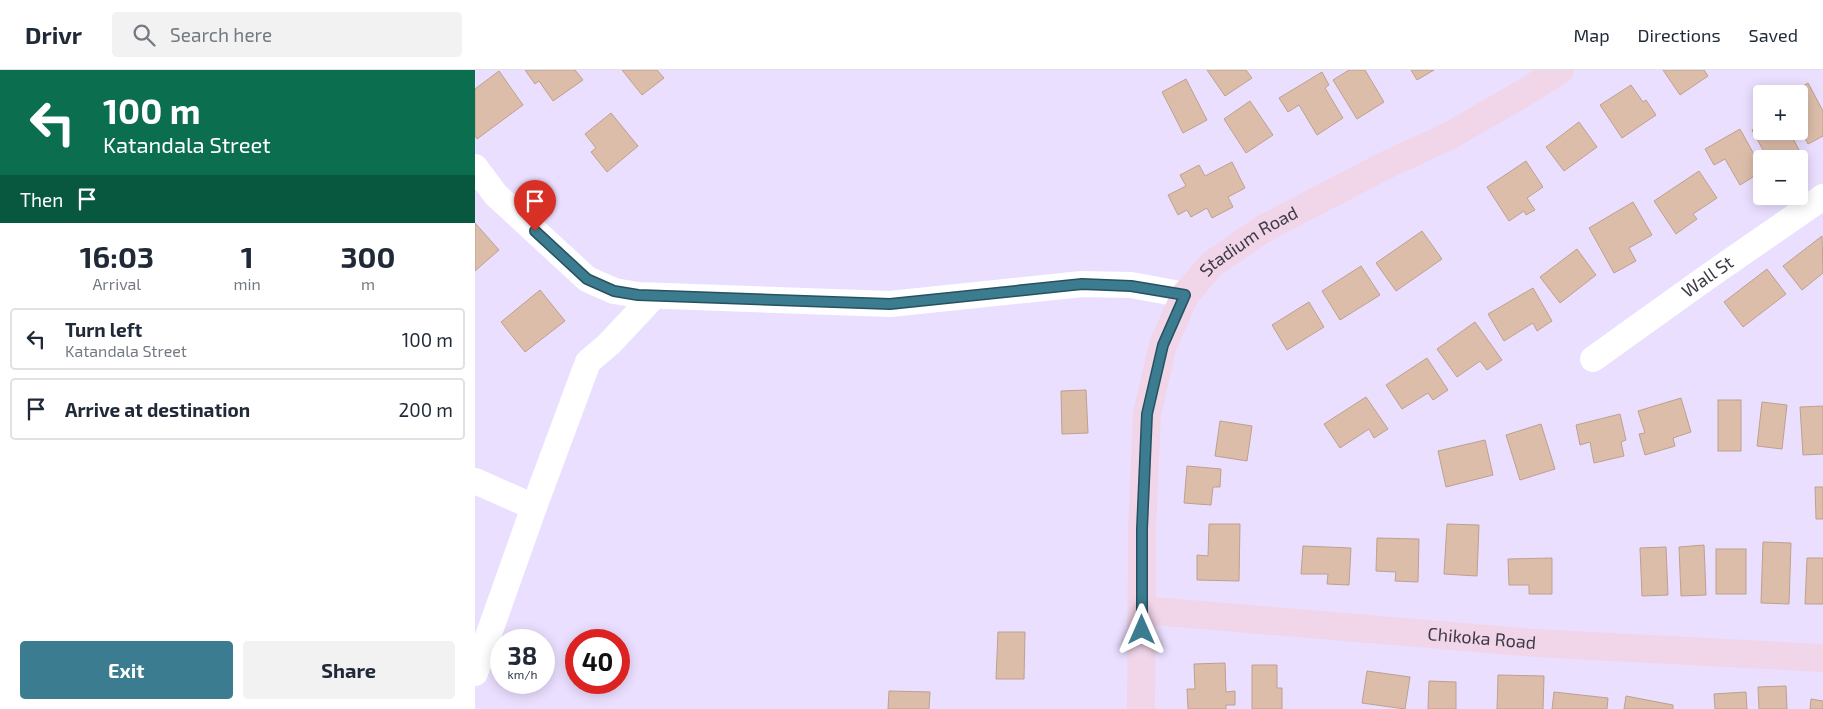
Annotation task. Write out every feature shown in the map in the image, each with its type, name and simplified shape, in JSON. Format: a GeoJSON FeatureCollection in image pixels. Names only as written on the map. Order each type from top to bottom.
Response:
{"type":"FeatureCollection","features":[{"type":"Feature","properties":{"kind":"street","name":"Stadium Road"},"geometry":{"type":"LineString","coordinates":[[1141,709],[1142,529],[1147,414],[1163,345],[1185,295],[1212,264],[1263,229],[1386,165],[1449,136],[1533,88],[1560,70]]}},
{"type":"Feature","properties":{"kind":"street"},"geometry":{"type":"LineString","coordinates":[[475,167],[497,195],[587,279],[614,291],[654,296],[890,304],[1082,284],[1131,286],[1185,295]]}},
{"type":"Feature","properties":{"kind":"street","name":"Wall St"},"geometry":{"type":"LineString","coordinates":[[1593,359],[1823,197]]}},
{"type":"Feature","properties":{"kind":"street"},"geometry":{"type":"LineString","coordinates":[[475,673],[588,362],[609,344],[654,296]]}},
{"type":"Feature","properties":{"kind":"street"},"geometry":{"type":"LineString","coordinates":[[475,481],[534,507]]}},
{"type":"Feature","properties":{"kind":"street","name":"Chikoka Road"},"geometry":{"type":"LineString","coordinates":[[1142,610],[1535,643],[1823,658]]}},
{"type":"Feature","properties":{"kind":"building"},"geometry":{"type":"Polygon","coordinates":[[[525,70],[575,70],[583,80],[553,101],[539,81],[535,84],[525,70]]]}},
{"type":"Feature","properties":{"kind":"building"},"geometry":{"type":"Polygon","coordinates":[[[622,70],[657,70],[664,78],[642,95],[622,70]]]}},
{"type":"Feature","properties":{"kind":"building"},"geometry":{"type":"Polygon","coordinates":[[[1207,70],[1246,70],[1252,78],[1225,96],[1207,70]]]}},
{"type":"Feature","properties":{"kind":"building"},"geometry":{"type":"Polygon","coordinates":[[[1349,70],[1365,70],[1384,102],[1357,119],[1333,80],[1349,70]]]}},
{"type":"Feature","properties":{"kind":"building"},"geometry":{"type":"Polygon","coordinates":[[[1411,70],[1434,70],[1417,80],[1411,70]]]}},
{"type":"Feature","properties":{"kind":"building"},"geometry":{"type":"Polygon","coordinates":[[[1663,70],[1704,70],[1708,76],[1680,95],[1663,70]]]}},
{"type":"Feature","properties":{"kind":"building"},"geometry":{"type":"Polygon","coordinates":[[[499,71],[523,105],[477,139],[475,136],[475,89],[499,71]]]}},
{"type":"Feature","properties":{"kind":"building"},"geometry":{"type":"Polygon","coordinates":[[[1322,72],[1329,85],[1325,88],[1343,118],[1317,135],[1299,105],[1288,112],[1279,98],[1322,72]]]}},
{"type":"Feature","properties":{"kind":"building"},"geometry":{"type":"Polygon","coordinates":[[[1186,79],[1207,120],[1183,133],[1162,92],[1186,79]]]}},
{"type":"Feature","properties":{"kind":"building"},"geometry":{"type":"Polygon","coordinates":[[[1808,83],[1823,111],[1823,136],[1808,144],[1806,140],[1808,140],[1808,85],[1805,85],[1808,83]]]}},
{"type":"Feature","properties":{"kind":"building"},"geometry":{"type":"Polygon","coordinates":[[[1631,85],[1643,102],[1646,100],[1656,115],[1622,138],[1600,105],[1631,85]]]}},
{"type":"Feature","properties":{"kind":"building"},"geometry":{"type":"Polygon","coordinates":[[[1250,101],[1273,135],[1246,153],[1224,119],[1250,101]]]}},
{"type":"Feature","properties":{"kind":"building"},"geometry":{"type":"Polygon","coordinates":[[[611,113],[638,146],[607,172],[591,152],[596,148],[585,134],[611,113]]]}},
{"type":"Feature","properties":{"kind":"building"},"geometry":{"type":"Polygon","coordinates":[[[1579,122],[1597,147],[1564,171],[1546,147],[1579,122]]]}},
{"type":"Feature","properties":{"kind":"building"},"geometry":{"type":"Polygon","coordinates":[[[1740,129],[1753,153],[1753,177],[1740,185],[1725,159],[1714,165],[1705,149],[1740,129]]]}},
{"type":"Feature","properties":{"kind":"building"},"geometry":{"type":"Polygon","coordinates":[[[1758,140],[1794,140],[1799,150],[1763,150],[1758,140]]]}},
{"type":"Feature","properties":{"kind":"building"},"geometry":{"type":"Polygon","coordinates":[[[1526,161],[1543,187],[1527,198],[1535,210],[1526,215],[1524,211],[1509,221],[1487,187],[1526,161]]]}},
{"type":"Feature","properties":{"kind":"building"},"geometry":{"type":"Polygon","coordinates":[[[1232,162],[1245,188],[1228,197],[1233,207],[1212,218],[1207,208],[1191,217],[1187,210],[1178,215],[1168,195],[1186,186],[1180,175],[1199,165],[1205,176],[1232,162]]]}},
{"type":"Feature","properties":{"kind":"building"},"geometry":{"type":"Polygon","coordinates":[[[1699,171],[1717,198],[1693,214],[1697,219],[1676,234],[1654,201],[1699,171]]]}},
{"type":"Feature","properties":{"kind":"building"},"geometry":{"type":"Polygon","coordinates":[[[1633,202],[1652,235],[1629,248],[1636,261],[1614,273],[1589,228],[1633,202]]]}},
{"type":"Feature","properties":{"kind":"building"},"geometry":{"type":"Polygon","coordinates":[[[475,223],[499,250],[475,271],[475,223]]]}},
{"type":"Feature","properties":{"kind":"building"},"geometry":{"type":"Polygon","coordinates":[[[1422,231],[1442,259],[1396,291],[1376,263],[1422,231]]]}},
{"type":"Feature","properties":{"kind":"building"},"geometry":{"type":"Polygon","coordinates":[[[1822,236],[1823,273],[1802,290],[1783,266],[1822,236]]]}},
{"type":"Feature","properties":{"kind":"building"},"geometry":{"type":"Polygon","coordinates":[[[1577,249],[1596,275],[1560,303],[1540,277],[1577,249]]]}},
{"type":"Feature","properties":{"kind":"building"},"geometry":{"type":"Polygon","coordinates":[[[1361,266],[1380,295],[1340,320],[1322,291],[1361,266]]]}},
{"type":"Feature","properties":{"kind":"building"},"geometry":{"type":"Polygon","coordinates":[[[1767,269],[1786,294],[1743,327],[1724,302],[1767,269]]]}},
{"type":"Feature","properties":{"kind":"building"},"geometry":{"type":"Polygon","coordinates":[[[1533,288],[1552,321],[1537,331],[1533,323],[1504,341],[1488,314],[1533,288]]]}},
{"type":"Feature","properties":{"kind":"building"},"geometry":{"type":"Polygon","coordinates":[[[540,290],[565,321],[525,352],[501,322],[540,290]]]}},
{"type":"Feature","properties":{"kind":"building"},"geometry":{"type":"Polygon","coordinates":[[[1309,302],[1324,327],[1287,350],[1272,325],[1309,302]]]}},
{"type":"Feature","properties":{"kind":"building"},"geometry":{"type":"Polygon","coordinates":[[[1475,322],[1502,360],[1487,370],[1480,361],[1457,377],[1437,349],[1475,322]]]}},
{"type":"Feature","properties":{"kind":"building"},"geometry":{"type":"Polygon","coordinates":[[[1427,358],[1448,390],[1433,400],[1428,393],[1402,409],[1386,385],[1427,358]]]}},
{"type":"Feature","properties":{"kind":"building"},"geometry":{"type":"Polygon","coordinates":[[[1086,390],[1088,433],[1062,434],[1061,391],[1086,390]]]}},
{"type":"Feature","properties":{"kind":"building"},"geometry":{"type":"Polygon","coordinates":[[[1366,397],[1388,429],[1374,438],[1369,429],[1340,448],[1324,424],[1366,397]]]}},
{"type":"Feature","properties":{"kind":"building"},"geometry":{"type":"Polygon","coordinates":[[[1681,398],[1691,432],[1673,438],[1675,446],[1645,455],[1639,434],[1645,433],[1638,411],[1681,398]]]}},
{"type":"Feature","properties":{"kind":"building"},"geometry":{"type":"Polygon","coordinates":[[[1718,400],[1741,400],[1741,451],[1718,451],[1718,400]]]}},
{"type":"Feature","properties":{"kind":"building"},"geometry":{"type":"Polygon","coordinates":[[[1762,402],[1787,405],[1782,449],[1757,446],[1762,402]]]}},
{"type":"Feature","properties":{"kind":"building"},"geometry":{"type":"Polygon","coordinates":[[[1823,406],[1823,454],[1803,455],[1800,407],[1823,406]]]}},
{"type":"Feature","properties":{"kind":"building"},"geometry":{"type":"Polygon","coordinates":[[[1620,414],[1626,440],[1621,442],[1624,456],[1594,463],[1590,442],[1580,445],[1576,425],[1620,414]]]}},
{"type":"Feature","properties":{"kind":"building"},"geometry":{"type":"Polygon","coordinates":[[[1220,421],[1252,426],[1247,461],[1215,456],[1220,421]]]}},
{"type":"Feature","properties":{"kind":"building"},"geometry":{"type":"Polygon","coordinates":[[[1541,424],[1555,469],[1520,480],[1506,435],[1541,424]]]}},
{"type":"Feature","properties":{"kind":"building"},"geometry":{"type":"Polygon","coordinates":[[[1485,440],[1493,475],[1446,487],[1438,451],[1485,440]]]}},
{"type":"Feature","properties":{"kind":"building"},"geometry":{"type":"Polygon","coordinates":[[[1187,466],[1221,469],[1220,487],[1213,487],[1211,505],[1184,503],[1187,466]]]}},
{"type":"Feature","properties":{"kind":"building"},"geometry":{"type":"Polygon","coordinates":[[[1815,487],[1823,487],[1823,519],[1816,519],[1815,487]]]}},
{"type":"Feature","properties":{"kind":"building"},"geometry":{"type":"Polygon","coordinates":[[[1209,524],[1240,524],[1239,581],[1197,580],[1197,555],[1208,556],[1209,524]]]}},
{"type":"Feature","properties":{"kind":"building"},"geometry":{"type":"Polygon","coordinates":[[[1447,524],[1479,525],[1477,576],[1444,574],[1447,524]]]}},
{"type":"Feature","properties":{"kind":"building"},"geometry":{"type":"Polygon","coordinates":[[[1377,538],[1419,539],[1418,582],[1395,581],[1396,572],[1376,571],[1377,538]]]}},
{"type":"Feature","properties":{"kind":"building"},"geometry":{"type":"Polygon","coordinates":[[[1763,542],[1791,543],[1789,604],[1761,603],[1763,542]]]}},
{"type":"Feature","properties":{"kind":"building"},"geometry":{"type":"Polygon","coordinates":[[[1704,545],[1706,595],[1681,596],[1679,547],[1704,545]]]}},
{"type":"Feature","properties":{"kind":"building"},"geometry":{"type":"Polygon","coordinates":[[[1303,546],[1351,548],[1349,585],[1327,584],[1328,574],[1301,574],[1303,546]]]}},
{"type":"Feature","properties":{"kind":"building"},"geometry":{"type":"Polygon","coordinates":[[[1666,547],[1668,595],[1642,596],[1640,548],[1666,547]]]}},
{"type":"Feature","properties":{"kind":"building"},"geometry":{"type":"Polygon","coordinates":[[[1716,549],[1746,549],[1746,594],[1716,594],[1716,549]]]}},
{"type":"Feature","properties":{"kind":"building"},"geometry":{"type":"Polygon","coordinates":[[[1552,558],[1552,594],[1529,594],[1529,585],[1509,585],[1508,559],[1552,558]]]}},
{"type":"Feature","properties":{"kind":"building"},"geometry":{"type":"Polygon","coordinates":[[[1807,558],[1823,558],[1823,604],[1805,604],[1807,558]]]}},
{"type":"Feature","properties":{"kind":"building"},"geometry":{"type":"Polygon","coordinates":[[[998,632],[1025,632],[1024,679],[996,679],[998,632]]]}},
{"type":"Feature","properties":{"kind":"building"},"geometry":{"type":"Polygon","coordinates":[[[1225,663],[1226,692],[1235,691],[1235,705],[1226,705],[1226,709],[1188,709],[1187,689],[1195,689],[1194,664],[1225,663]]]}},
{"type":"Feature","properties":{"kind":"building"},"geometry":{"type":"Polygon","coordinates":[[[1252,665],[1277,665],[1277,688],[1282,688],[1282,709],[1252,709],[1252,665]]]}},
{"type":"Feature","properties":{"kind":"building"},"geometry":{"type":"Polygon","coordinates":[[[1367,671],[1410,677],[1405,709],[1362,703],[1367,671]]]}},
{"type":"Feature","properties":{"kind":"building"},"geometry":{"type":"Polygon","coordinates":[[[1498,675],[1544,676],[1543,709],[1497,709],[1498,675]]]}},
{"type":"Feature","properties":{"kind":"building"},"geometry":{"type":"Polygon","coordinates":[[[1429,681],[1456,682],[1456,709],[1428,709],[1429,681]]]}},
{"type":"Feature","properties":{"kind":"building"},"geometry":{"type":"Polygon","coordinates":[[[1786,686],[1787,709],[1759,709],[1758,687],[1786,686]]]}},
{"type":"Feature","properties":{"kind":"building"},"geometry":{"type":"Polygon","coordinates":[[[889,691],[930,692],[929,709],[888,709],[889,691]]]}},
{"type":"Feature","properties":{"kind":"building"},"geometry":{"type":"Polygon","coordinates":[[[1554,692],[1608,698],[1607,709],[1552,709],[1554,692]]]}},
{"type":"Feature","properties":{"kind":"building"},"geometry":{"type":"Polygon","coordinates":[[[1746,692],[1747,709],[1715,709],[1714,694],[1746,692]]]}},
{"type":"Feature","properties":{"kind":"building"},"geometry":{"type":"Polygon","coordinates":[[[1626,696],[1673,705],[1673,709],[1624,709],[1626,696]]]}},
{"type":"Feature","properties":{"kind":"building"},"geometry":{"type":"Polygon","coordinates":[[[1811,699],[1823,701],[1823,709],[1810,709],[1811,699]]]}},
{"type":"Feature","properties":{"kind":"route"},"geometry":{"type":"LineString","coordinates":[[535,231],[587,279],[614,291],[638,295],[890,304],[1082,284],[1131,286],[1185,295],[1163,345],[1147,414],[1142,529],[1142,630]]}}]}
